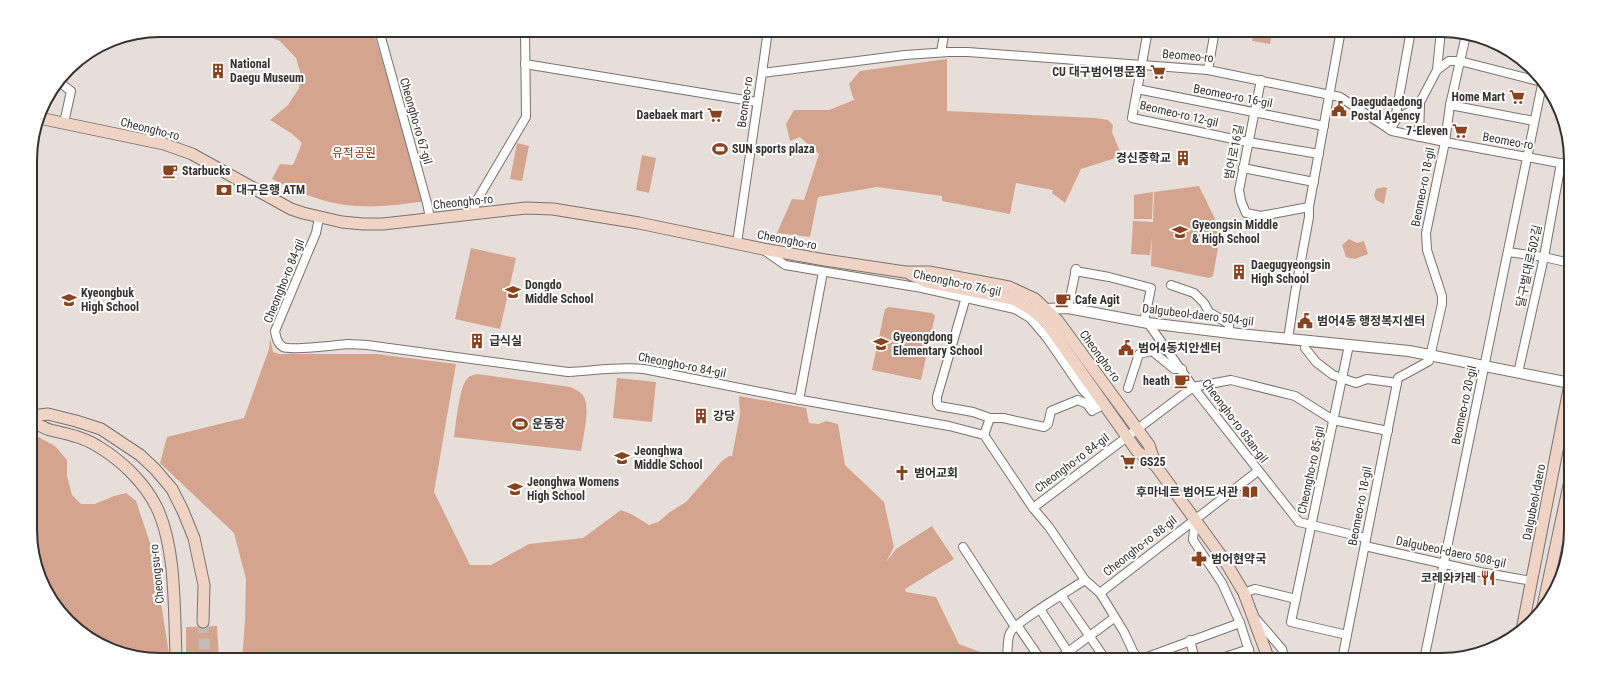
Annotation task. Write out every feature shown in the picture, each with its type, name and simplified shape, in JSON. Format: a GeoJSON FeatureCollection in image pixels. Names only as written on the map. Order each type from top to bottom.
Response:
{"type":"FeatureCollection","features":[{"type":"Feature","properties":{"kind":"main road","name":"Cheongho-ro"},"geometry":{"type":"LineString","coordinates":[[44,119],[164,144],[192,154],[291,209],[319,218],[363,224],[383,224],[526,208],[553,209],[639,223],[763,249],[905,272],[929,272],[1009,287],[1035,299],[1063,328],[1137,428],[1148,445],[1156,466]]}},
{"type":"Feature","properties":{"kind":"main road","name":"Cheongho-ro"},"geometry":{"type":"LineString","coordinates":[[905,272],[927,282],[1008,298],[1024,304],[1039,315],[1050,326],[1102,406],[1127,436],[1137,451],[1156,466],[1225,561],[1244,593],[1266,653]]}},
{"type":"Feature","properties":{"kind":"main road","name":"Dalgubeol-daero"},"geometry":{"type":"LineString","coordinates":[[1524,620],[1564,413]]}},
{"type":"Feature","properties":{"kind":"main road"},"geometry":{"type":"LineString","coordinates":[[37,415],[48,414],[101,429],[140,455],[155,469],[172,489],[194,538],[200,560],[204,585],[203,622]]}},
{"type":"Feature","properties":{"kind":"main road","name":"Cheongsu-ro"},"geometry":{"type":"LineString","coordinates":[[37,425],[49,430],[71,434],[98,446],[130,472],[157,507],[169,546],[176,653]]}},
{"type":"Feature","properties":{"kind":"main road"},"geometry":{"type":"LineString","coordinates":[[1555,577],[1564,520]]}},
{"type":"Feature","properties":{"kind":"main road"},"geometry":{"type":"LineString","coordinates":[[1532,581],[1552,582]]}},
{"type":"Feature","properties":{"kind":"street","name":"Cheongho-ro 67-gil"},"geometry":{"type":"LineString","coordinates":[[381,37],[430,218]]}},
{"type":"Feature","properties":{"kind":"street"},"geometry":{"type":"LineString","coordinates":[[473,214],[477,200],[526,117],[525,37]]}},
{"type":"Feature","properties":{"kind":"street"},"geometry":{"type":"LineString","coordinates":[[762,73],[767,37]]}},
{"type":"Feature","properties":{"kind":"street"},"geometry":{"type":"LineString","coordinates":[[941,52],[944,37]]}},
{"type":"Feature","properties":{"kind":"street","name":"Beomeo-ro 12-gil"},"geometry":{"type":"LineString","coordinates":[[1147,37],[1132,118],[1248,142]]}},
{"type":"Feature","properties":{"kind":"street"},"geometry":{"type":"LineString","coordinates":[[1208,70],[1214,37]]}},
{"type":"Feature","properties":{"kind":"street"},"geometry":{"type":"LineString","coordinates":[[1288,339],[1309,217],[1309,207],[1340,37]]}},
{"type":"Feature","properties":{"kind":"street"},"geometry":{"type":"LineString","coordinates":[[1397,118],[1396,114],[1410,37]]}},
{"type":"Feature","properties":{"kind":"street"},"geometry":{"type":"LineString","coordinates":[[1390,130],[1397,118],[1417,108],[1420,104],[1437,70],[1440,37]]}},
{"type":"Feature","properties":{"kind":"street","name":"Beomeo-ro 18-gil"},"geometry":{"type":"LineString","coordinates":[[1431,355],[1442,304],[1442,296],[1427,250],[1426,233],[1445,142],[1450,105],[1465,39]]}},
{"type":"Feature","properties":{"kind":"street","name":"Beomeo-ro"},"geometry":{"type":"LineString","coordinates":[[738,243],[762,73],[905,55],[941,52],[968,52],[1208,70],[1340,97],[1390,130],[1419,137],[1564,164]]}},
{"type":"Feature","properties":{"kind":"street"},"geometry":{"type":"LineString","coordinates":[[1437,70],[1449,61],[1460,61],[1533,79]]}},
{"type":"Feature","properties":{"kind":"street"},"geometry":{"type":"LineString","coordinates":[[525,64],[757,102]]}},
{"type":"Feature","properties":{"kind":"street","name":"범어로16길"},"geometry":{"type":"LineString","coordinates":[[1243,168],[1261,80]]}},
{"type":"Feature","properties":{"kind":"street"},"geometry":{"type":"LineString","coordinates":[[62,85],[71,91],[64,123]]}},
{"type":"Feature","properties":{"kind":"street","name":"Beomeo-ro 20-gil"},"geometry":{"type":"LineString","coordinates":[[1426,653],[1541,89]]}},
{"type":"Feature","properties":{"kind":"street","name":"Beomeo-ro 16-gil"},"geometry":{"type":"LineString","coordinates":[[1137,90],[1324,126]]}},
{"type":"Feature","properties":{"kind":"street"},"geometry":{"type":"LineString","coordinates":[[1419,137],[1420,104]]}},
{"type":"Feature","properties":{"kind":"street"},"geometry":{"type":"LineString","coordinates":[[1450,105],[1534,121]]}},
{"type":"Feature","properties":{"kind":"street"},"geometry":{"type":"LineString","coordinates":[[1248,142],[1319,154]]}},
{"type":"Feature","properties":{"kind":"street","name":"달구벌대로502길"},"geometry":{"type":"LineString","coordinates":[[1518,373],[1544,257],[1561,163]]}},
{"type":"Feature","properties":{"kind":"street"},"geometry":{"type":"LineString","coordinates":[[1309,207],[1261,216],[1246,213],[1241,201],[1240,190],[1243,168],[1314,182]]}},
{"type":"Feature","properties":{"kind":"street","name":"Cheongho-ro 84-gil"},"geometry":{"type":"LineString","coordinates":[[319,218],[316,233],[276,331],[278,343],[282,346],[293,348],[348,344],[367,345],[568,372],[628,367],[799,400],[913,419],[962,429],[984,435],[1033,508],[1127,436]]}},
{"type":"Feature","properties":{"kind":"street","name":"Cheongho-ro 76-gil"},"geometry":{"type":"LineString","coordinates":[[763,249],[785,265],[922,288],[1015,309],[1030,318],[1047,338],[1082,389],[1102,406]]}},
{"type":"Feature","properties":{"kind":"street"},"geometry":{"type":"LineString","coordinates":[[1508,252],[1564,262]]}},
{"type":"Feature","properties":{"kind":"street"},"geometry":{"type":"LineString","coordinates":[[1068,308],[1075,270],[1151,288],[1146,322]]}},
{"type":"Feature","properties":{"kind":"street"},"geometry":{"type":"LineString","coordinates":[[799,400],[823,272]]}},
{"type":"Feature","properties":{"kind":"street"},"geometry":{"type":"LineString","coordinates":[[1171,285],[1194,293],[1204,303],[1209,312],[1229,324],[1229,333]]}},
{"type":"Feature","properties":{"kind":"street"},"geometry":{"type":"LineString","coordinates":[[966,297],[937,397],[937,403],[939,406],[973,412],[990,418],[1003,418],[1044,428],[1048,424],[1051,411],[1078,400],[1087,404],[1092,411],[1102,406]]}},
{"type":"Feature","properties":{"kind":"street","name":"Dalgubeol-daero 504-gil"},"geometry":{"type":"LineString","coordinates":[[1045,308],[1068,308],[1146,322],[1229,333],[1409,351],[1484,367],[1564,380]]}},
{"type":"Feature","properties":{"kind":"street","name":"Cheongho-ro 85an-gil"},"geometry":{"type":"LineString","coordinates":[[1146,322],[1182,369],[1193,387],[1299,522],[1366,538]]}},
{"type":"Feature","properties":{"kind":"street"},"geometry":{"type":"LineString","coordinates":[[1333,420],[1349,345]]}},
{"type":"Feature","properties":{"kind":"street"},"geometry":{"type":"LineString","coordinates":[[1305,348],[1316,362],[1333,375],[1356,383],[1367,379],[1397,383],[1398,378],[1429,361],[1431,355]]}},
{"type":"Feature","properties":{"kind":"street"},"geometry":{"type":"LineString","coordinates":[[1128,388],[1139,354],[1152,351],[1174,369],[1182,369]]}},
{"type":"Feature","properties":{"kind":"street","name":"Cheongho-ro 85-gil"},"geometry":{"type":"LineString","coordinates":[[1127,436],[1193,387],[1230,380],[1295,396],[1333,420],[1388,431]]}},
{"type":"Feature","properties":{"kind":"street","name":"Beomeo-ro 18-gil"},"geometry":{"type":"LineString","coordinates":[[1343,653],[1397,383]]}},
{"type":"Feature","properties":{"kind":"street"},"geometry":{"type":"LineString","coordinates":[[984,435],[990,418]]}},
{"type":"Feature","properties":{"kind":"street","name":"Cheongho-ro 85-gil"},"geometry":{"type":"LineString","coordinates":[[1311,525],[1333,420]]}},
{"type":"Feature","properties":{"kind":"street"},"geometry":{"type":"LineString","coordinates":[[1250,653],[1240,623],[1222,583],[1193,540],[1195,519],[1258,471]]}},
{"type":"Feature","properties":{"kind":"street","name":"Cheongho-ro 88-gil"},"geometry":{"type":"LineString","coordinates":[[1033,508],[1049,528],[1085,580],[1100,593],[1124,632],[1134,653]]}},
{"type":"Feature","properties":{"kind":"street","name":"Cheongho-ro 88-gil"},"geometry":{"type":"LineString","coordinates":[[1100,593],[1195,519]]}},
{"type":"Feature","properties":{"kind":"street"},"geometry":{"type":"LineString","coordinates":[[1311,525],[1291,622],[1347,635]]}},
{"type":"Feature","properties":{"kind":"street","name":"Dalgubeol-daero 508-gil"},"geometry":{"type":"LineString","coordinates":[[1365,546],[1480,572],[1532,581]]}},
{"type":"Feature","properties":{"kind":"street"},"geometry":{"type":"LineString","coordinates":[[963,547],[1036,653]]}},
{"type":"Feature","properties":{"kind":"street"},"geometry":{"type":"LineString","coordinates":[[1007,653],[1010,632],[1016,626],[1085,580]]}},
{"type":"Feature","properties":{"kind":"street"},"geometry":{"type":"LineString","coordinates":[[1244,593],[1255,589],[1296,599]]}},
{"type":"Feature","properties":{"kind":"street"},"geometry":{"type":"LineString","coordinates":[[1061,595],[1101,653]]}},
{"type":"Feature","properties":{"kind":"street"},"geometry":{"type":"LineString","coordinates":[[1040,609],[1067,652],[1114,618]]}},
{"type":"Feature","properties":{"kind":"street"},"geometry":{"type":"LineString","coordinates":[[1252,614],[1282,649],[1283,653]]}},
{"type":"Feature","properties":{"kind":"street"},"geometry":{"type":"LineString","coordinates":[[1152,653],[1240,623]]}},
{"type":"Feature","properties":{"kind":"street"},"geometry":{"type":"LineString","coordinates":[[1190,640],[1193,653]]}},
{"type":"Feature","properties":{"kind":"street"},"geometry":{"type":"LineString","coordinates":[[1237,653],[1249,649]]}},
{"type":"Feature","properties":{"kind":"green space","name":"유적공원"},"geometry":{"type":"Polygon","coordinates":[[[270,37],[375,37],[425,201],[382,206],[346,205],[329,202],[311,196],[272,179],[280,164],[293,165],[302,143],[291,133],[270,120],[288,105],[299,88],[301,75],[296,58],[280,41],[270,37]]]}},
{"type":"Feature","properties":{"kind":"green space"},"geometry":{"type":"Polygon","coordinates":[[[1253,37],[1271,37],[1270,44],[1252,41],[1253,37]]]}},
{"type":"Feature","properties":{"kind":"green space"},"geometry":{"type":"Polygon","coordinates":[[[947,59],[947,111],[1095,118],[1108,120],[1113,125],[1112,132],[1122,156],[1081,169],[1065,203],[1052,193],[1053,190],[1016,183],[1010,214],[942,201],[942,196],[877,187],[818,197],[810,237],[777,233],[792,199],[804,200],[819,154],[800,137],[790,141],[786,124],[794,110],[829,110],[854,100],[849,84],[860,71],[947,59]]]}},
{"type":"Feature","properties":{"kind":"green space"},"geometry":{"type":"Polygon","coordinates":[[[517,143],[529,146],[522,181],[510,179],[517,143]]]}},
{"type":"Feature","properties":{"kind":"green space"},"geometry":{"type":"Polygon","coordinates":[[[642,155],[656,158],[649,193],[636,190],[642,155]]]}},
{"type":"Feature","properties":{"kind":"green space"},"geometry":{"type":"Polygon","coordinates":[[[1199,186],[1221,231],[1213,276],[1209,278],[1151,266],[1152,238],[1150,255],[1131,254],[1133,221],[1153,222],[1154,192],[1199,186]]]}},
{"type":"Feature","properties":{"kind":"green space"},"geometry":{"type":"Polygon","coordinates":[[[1384,187],[1387,188],[1384,204],[1376,200],[1374,195],[1376,189],[1384,187]]]}},
{"type":"Feature","properties":{"kind":"green space"},"geometry":{"type":"Polygon","coordinates":[[[1153,192],[1152,219],[1134,219],[1134,195],[1153,192]]]}},
{"type":"Feature","properties":{"kind":"green space"},"geometry":{"type":"Polygon","coordinates":[[[1349,239],[1357,243],[1364,241],[1368,254],[1355,259],[1346,257],[1342,245],[1349,239]]]}},
{"type":"Feature","properties":{"kind":"green space"},"geometry":{"type":"Polygon","coordinates":[[[471,248],[516,258],[500,329],[455,319],[471,248]]]}},
{"type":"Feature","properties":{"kind":"green space"},"geometry":{"type":"Polygon","coordinates":[[[889,307],[932,313],[935,316],[921,380],[872,370],[885,309],[889,307]]]}},
{"type":"Feature","properties":{"kind":"green space"},"geometry":{"type":"Polygon","coordinates":[[[270,338],[273,352],[279,354],[376,354],[456,364],[434,492],[470,565],[491,565],[529,544],[583,538],[621,510],[633,515],[649,525],[658,522],[686,502],[722,461],[729,456],[732,456],[740,415],[739,396],[806,408],[809,423],[819,424],[826,421],[838,424],[845,465],[884,502],[894,547],[886,562],[896,549],[932,526],[954,559],[905,589],[906,592],[936,597],[959,644],[983,653],[243,653],[246,579],[234,533],[160,463],[167,437],[244,418],[269,349],[270,338]]]}},
{"type":"Feature","properties":{"kind":"green space","name":"운동장"},"geometry":{"type":"Polygon","coordinates":[[[477,374],[570,387],[580,392],[585,400],[586,407],[586,422],[581,451],[454,437],[461,391],[466,380],[477,374]]]}},
{"type":"Feature","properties":{"kind":"green space"},"geometry":{"type":"Polygon","coordinates":[[[617,378],[656,382],[652,422],[613,418],[617,378]]]}},
{"type":"Feature","properties":{"kind":"green space"},"geometry":{"type":"Polygon","coordinates":[[[37,436],[55,446],[67,460],[67,476],[72,495],[81,504],[95,504],[126,493],[136,501],[153,552],[169,653],[136,651],[113,644],[85,628],[73,617],[62,605],[46,577],[41,562],[37,530],[37,436]]]}},
{"type":"Feature","properties":{"kind":"green space"},"geometry":{"type":"Polygon","coordinates":[[[217,626],[219,653],[186,653],[186,627],[217,626]]]}},
{"type":"Feature","properties":{"kind":"tunnel"},"geometry":{"type":"LineString","coordinates":[[203,622],[205,653]]}},
{"type":"Feature","properties":{"kind":"place","name":"National Daegu Museum"},"geometry":{"type":"Point","coordinates":[218,71]}},
{"type":"Feature","properties":{"kind":"place","name":"CU 대구범어명문점"},"geometry":{"type":"Point","coordinates":[1158,72]}},
{"type":"Feature","properties":{"kind":"place","name":"Home Mart"},"geometry":{"type":"Point","coordinates":[1517,97]}},
{"type":"Feature","properties":{"kind":"place","name":"Daegudaedong Postal Agency"},"geometry":{"type":"Point","coordinates":[1339,109]}},
{"type":"Feature","properties":{"kind":"place","name":"Daebaek mart"},"geometry":{"type":"Point","coordinates":[715,115]}},
{"type":"Feature","properties":{"kind":"place","name":"7-Eleven"},"geometry":{"type":"Point","coordinates":[1460,131]}},
{"type":"Feature","properties":{"kind":"place","name":"SUN sports plaza"},"geometry":{"type":"Point","coordinates":[720,149]}},
{"type":"Feature","properties":{"kind":"place","name":"경신중학교"},"geometry":{"type":"Point","coordinates":[1183,158]}},
{"type":"Feature","properties":{"kind":"place","name":"Starbucks"},"geometry":{"type":"Point","coordinates":[170,171]}},
{"type":"Feature","properties":{"kind":"place","name":"대구은행 ATM"},"geometry":{"type":"Point","coordinates":[224,190]}},
{"type":"Feature","properties":{"kind":"place","name":"Gyeongsin Middle & High School"},"geometry":{"type":"Point","coordinates":[1180,232]}},
{"type":"Feature","properties":{"kind":"place","name":"Daegugyeongsin High School"},"geometry":{"type":"Point","coordinates":[1239,272]}},
{"type":"Feature","properties":{"kind":"place","name":"Dongdo Middle School"},"geometry":{"type":"Point","coordinates":[513,292]}},
{"type":"Feature","properties":{"kind":"place","name":"Kyeongbuk High School"},"geometry":{"type":"Point","coordinates":[69,300]}},
{"type":"Feature","properties":{"kind":"place","name":"Cafe Agit"},"geometry":{"type":"Point","coordinates":[1063,300]}},
{"type":"Feature","properties":{"kind":"place","name":"범어4동 행정복지센터"},"geometry":{"type":"Point","coordinates":[1305,321]}},
{"type":"Feature","properties":{"kind":"place","name":"급식실"},"geometry":{"type":"Point","coordinates":[477,341]}},
{"type":"Feature","properties":{"kind":"place","name":"Gyeongdong Elementary School"},"geometry":{"type":"Point","coordinates":[881,344]}},
{"type":"Feature","properties":{"kind":"place","name":"범어4동치안센터"},"geometry":{"type":"Point","coordinates":[1126,348]}},
{"type":"Feature","properties":{"kind":"place","name":"heath"},"geometry":{"type":"Point","coordinates":[1182,381]}},
{"type":"Feature","properties":{"kind":"place","name":"강당"},"geometry":{"type":"Point","coordinates":[701,416]}},
{"type":"Feature","properties":{"kind":"place","name":"운동장"},"geometry":{"type":"Point","coordinates":[520,424]}},
{"type":"Feature","properties":{"kind":"place","name":"Jeonghwa Middle School"},"geometry":{"type":"Point","coordinates":[622,458]}},
{"type":"Feature","properties":{"kind":"place","name":"GS25"},"geometry":{"type":"Point","coordinates":[1128,462]}},
{"type":"Feature","properties":{"kind":"place","name":"범어교회"},"geometry":{"type":"Point","coordinates":[902,473]}},
{"type":"Feature","properties":{"kind":"place","name":"Jeonghwa Womens High School"},"geometry":{"type":"Point","coordinates":[515,489]}},
{"type":"Feature","properties":{"kind":"place","name":"후마네르 범어도서관"},"geometry":{"type":"Point","coordinates":[1250,492]}},
{"type":"Feature","properties":{"kind":"place","name":"범어현약국"},"geometry":{"type":"Point","coordinates":[1199,559]}},
{"type":"Feature","properties":{"kind":"place","name":"코레와카레"},"geometry":{"type":"Point","coordinates":[1488,578]}}]}
